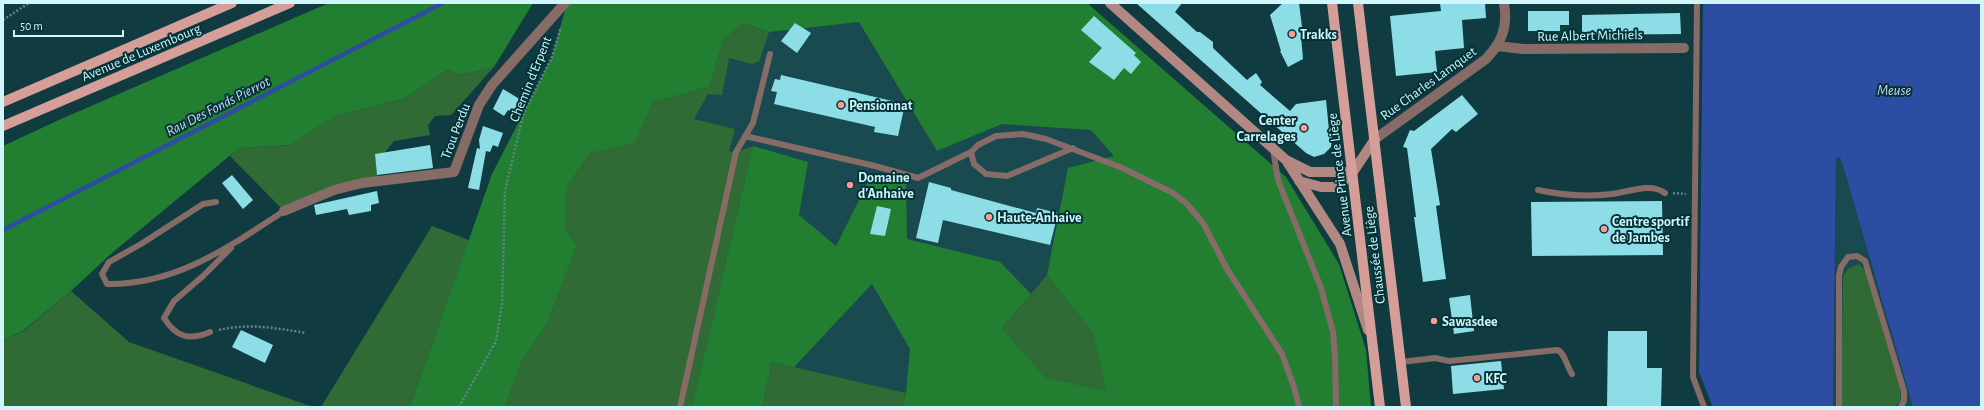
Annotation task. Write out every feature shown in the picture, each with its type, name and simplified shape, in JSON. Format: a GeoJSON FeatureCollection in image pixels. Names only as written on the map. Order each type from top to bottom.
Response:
{"type":"FeatureCollection","features":[{"type":"Feature","properties":{"kind":"main road","name":"Avenue de Luxembourg"},"geometry":{"type":"LineString","coordinates":[[3,102],[232,3]]}},
{"type":"Feature","properties":{"kind":"main road","name":"Avenue de Luxembourg"},"geometry":{"type":"LineString","coordinates":[[3,126],[290,3]]}},
{"type":"Feature","properties":{"kind":"main road","name":"Avenue Prince de Liège"},"geometry":{"type":"LineString","coordinates":[[1332,3],[1373,343]]}},
{"type":"Feature","properties":{"kind":"main road"},"geometry":{"type":"LineString","coordinates":[[1358,3],[1375,139]]}},
{"type":"Feature","properties":{"kind":"main road","name":"Chaussée de Liège"},"geometry":{"type":"LineString","coordinates":[[1375,139],[1406,407]]}},
{"type":"Feature","properties":{"kind":"main road","name":"Chaussée de Liège"},"geometry":{"type":"LineString","coordinates":[[1373,343],[1380,407]]}},
{"type":"Feature","properties":{"kind":"street","name":"Trou Perdu"},"geometry":{"type":"LineString","coordinates":[[284,211],[334,190],[362,183],[454,172],[479,105],[492,85],[565,3]]}},
{"type":"Feature","properties":{"kind":"street","name":"Chaussée de Liège"},"geometry":{"type":"LineString","coordinates":[[1110,3],[1286,160],[1340,244],[1373,343]]}},
{"type":"Feature","properties":{"kind":"street","name":"Rue Charles Lamquet"},"geometry":{"type":"LineString","coordinates":[[1375,139],[1486,59],[1497,46],[1505,31],[1506,15],[1504,3]]}},
{"type":"Feature","properties":{"kind":"street","name":"Rue Albert Michiels"},"geometry":{"type":"LineString","coordinates":[[1497,46],[1523,49],[1684,48]]}},
{"type":"Feature","properties":{"kind":"street"},"geometry":{"type":"LineString","coordinates":[[1299,180],[1321,187],[1337,187],[1353,172],[1375,139]]}},
{"type":"Feature","properties":{"kind":"street","name":"Chaussée de Liège"},"geometry":{"type":"LineString","coordinates":[[1286,160],[1310,172],[1353,172]]}},
{"type":"Feature","properties":{"kind":"lane"},"geometry":{"type":"LineString","coordinates":[[1696,3],[1693,377],[1704,407]]}},
{"type":"Feature","properties":{"kind":"lane"},"geometry":{"type":"LineString","coordinates":[[680,407],[736,152],[753,123],[770,54]]}},
{"type":"Feature","properties":{"kind":"lane"},"geometry":{"type":"LineString","coordinates":[[745,136],[875,166],[918,178],[971,152],[978,144],[996,136],[1023,134],[1046,139],[1073,148],[1120,167],[1172,193],[1187,204],[1203,223],[1228,269],[1282,354],[1294,387],[1298,407]]}},
{"type":"Feature","properties":{"kind":"lane"},"geometry":{"type":"LineString","coordinates":[[971,152],[974,164],[986,174],[1007,176],[1073,148]]}},
{"type":"Feature","properties":{"kind":"lane"},"geometry":{"type":"LineString","coordinates":[[1273,148],[1278,180],[1321,288],[1333,332],[1336,356],[1336,407]]}},
{"type":"Feature","properties":{"kind":"lane"},"geometry":{"type":"LineString","coordinates":[[1538,190],[1556,194],[1612,194],[1633,190],[1658,188],[1665,193]]}},
{"type":"Feature","properties":{"kind":"lane"},"geometry":{"type":"LineString","coordinates":[[216,202],[203,204],[141,244],[108,262],[102,274],[107,284],[130,284],[167,276],[205,260],[284,211]]}},
{"type":"Feature","properties":{"kind":"lane"},"geometry":{"type":"LineString","coordinates":[[210,332],[196,338],[172,331],[164,318],[174,301],[203,276],[236,242]]}},
{"type":"Feature","properties":{"kind":"lane"},"geometry":{"type":"LineString","coordinates":[[1839,407],[1839,276],[1841,267],[1848,257],[1858,256],[1865,261],[1902,384],[1904,400],[1901,407]]}},
{"type":"Feature","properties":{"kind":"lane"},"geometry":{"type":"LineString","coordinates":[[1401,362],[1435,358],[1449,361],[1556,350],[1563,354],[1566,365],[1572,374]]}},
{"type":"Feature","properties":{"kind":"path"},"geometry":{"type":"LineString","coordinates":[[3,20],[30,3]]}},
{"type":"Feature","properties":{"kind":"path","name":"Chemin d'Erpent"},"geometry":{"type":"LineString","coordinates":[[459,407],[496,341],[502,305],[505,192],[523,115],[552,57],[562,23]]}},
{"type":"Feature","properties":{"kind":"path"},"geometry":{"type":"LineString","coordinates":[[1665,193],[1695,194]]}},
{"type":"Feature","properties":{"kind":"path"},"geometry":{"type":"LineString","coordinates":[[210,332],[236,326],[266,326],[306,333]]}},
{"type":"Feature","properties":{"kind":"shaded area","name":"Domaine d'Anhaive"},"geometry":{"type":"Polygon","coordinates":[[[801,3],[960,56],[1175,156],[1174,407],[468,407],[516,213],[801,3]]]}},
{"type":"Feature","properties":{"kind":"shaded area"},"geometry":{"type":"Polygon","coordinates":[[[1838,157],[1841,159],[1913,407],[1833,407],[1836,159],[1838,157]]]}},
{"type":"Feature","properties":{"kind":"green space"},"geometry":{"type":"Polygon","coordinates":[[[329,3],[533,3],[494,67],[462,75],[448,70],[405,98],[336,116],[290,145],[239,148],[112,253],[71,291],[23,331],[3,340],[3,146],[61,119],[329,3]]]}},
{"type":"Feature","properties":{"kind":"green space"},"geometry":{"type":"Polygon","coordinates":[[[567,3],[1087,3],[1286,177],[1339,264],[1366,350],[1371,407],[903,407],[906,393],[910,349],[872,284],[794,367],[772,362],[762,407],[692,407],[753,146],[808,162],[799,215],[836,246],[870,178],[906,183],[907,239],[1000,262],[1031,294],[1002,328],[1045,377],[1106,391],[1093,333],[1047,275],[1068,168],[1114,156],[1091,130],[1002,124],[937,151],[859,22],[769,32],[743,23],[723,41],[709,87],[653,102],[635,143],[590,153],[567,186],[565,230],[577,245],[547,324],[521,362],[505,407],[410,407],[492,174],[552,57],[567,3]]]}},
{"type":"Feature","properties":{"kind":"green space"},"geometry":{"type":"Polygon","coordinates":[[[743,23],[769,32],[759,62],[752,64],[729,58],[722,95],[708,94],[694,119],[735,129],[729,151],[736,152],[753,146],[692,407],[505,407],[521,362],[547,324],[577,245],[565,230],[567,186],[590,153],[635,142],[653,102],[709,87],[723,41],[743,23]]]}},
{"type":"Feature","properties":{"kind":"green space"},"geometry":{"type":"Polygon","coordinates":[[[494,67],[451,115],[435,116],[428,125],[430,135],[394,141],[376,164],[378,181],[284,211],[230,156],[239,148],[290,145],[336,116],[405,98],[448,70],[462,75],[494,67]]]}},
{"type":"Feature","properties":{"kind":"green space"},"geometry":{"type":"Polygon","coordinates":[[[432,226],[469,240],[410,407],[321,407],[432,226]]]}},
{"type":"Feature","properties":{"kind":"green space"},"geometry":{"type":"Polygon","coordinates":[[[1859,264],[1865,270],[1901,391],[1900,401],[1895,407],[1841,407],[1843,276],[1849,268],[1859,264]]]}},
{"type":"Feature","properties":{"kind":"green space"},"geometry":{"type":"Polygon","coordinates":[[[1047,275],[1093,333],[1106,391],[1045,377],[1002,328],[1047,275]]]}},
{"type":"Feature","properties":{"kind":"green space"},"geometry":{"type":"Polygon","coordinates":[[[71,291],[129,342],[313,407],[3,407],[3,340],[24,331],[71,291]]]}},
{"type":"Feature","properties":{"kind":"green space"},"geometry":{"type":"Polygon","coordinates":[[[772,362],[906,393],[903,407],[762,407],[772,362]]]}},
{"type":"Feature","properties":{"kind":"water","name":"Meuse"},"geometry":{"type":"Polygon","coordinates":[[[1703,3],[1981,3],[1981,407],[1913,407],[1841,159],[1838,157],[1836,159],[1833,407],[1713,407],[1699,372],[1703,3]]]}},
{"type":"Feature","properties":{"kind":"building"},"geometry":{"type":"Polygon","coordinates":[[[1136,3],[1182,3],[1175,12],[1197,32],[1200,32],[1213,42],[1213,48],[1247,80],[1256,73],[1262,82],[1260,85],[1290,111],[1296,104],[1326,100],[1329,130],[1332,137],[1331,147],[1324,154],[1314,157],[1306,153],[1136,3]]]}},
{"type":"Feature","properties":{"kind":"building"},"geometry":{"type":"Polygon","coordinates":[[[1283,3],[1299,3],[1303,35],[1301,36],[1303,59],[1288,67],[1280,51],[1270,15],[1283,3]]]}},
{"type":"Feature","properties":{"kind":"building"},"geometry":{"type":"Polygon","coordinates":[[[1440,3],[1485,3],[1486,18],[1462,20],[1464,48],[1435,51],[1437,72],[1396,76],[1390,16],[1441,11],[1440,3]]]}},
{"type":"Feature","properties":{"kind":"building"},"geometry":{"type":"Polygon","coordinates":[[[1528,11],[1569,11],[1569,25],[1560,25],[1560,31],[1528,31],[1528,11]]]}},
{"type":"Feature","properties":{"kind":"building"},"geometry":{"type":"Polygon","coordinates":[[[1680,13],[1681,34],[1582,35],[1582,15],[1680,13]]]}},
{"type":"Feature","properties":{"kind":"building"},"geometry":{"type":"Polygon","coordinates":[[[1094,16],[1136,53],[1134,55],[1141,62],[1131,74],[1124,68],[1114,80],[1089,62],[1102,48],[1081,30],[1094,16]]]}},
{"type":"Feature","properties":{"kind":"building"},"geometry":{"type":"Polygon","coordinates":[[[795,23],[811,33],[797,53],[781,41],[795,23]]]}},
{"type":"Feature","properties":{"kind":"building","name":"Pensionnat"},"geometry":{"type":"Polygon","coordinates":[[[781,75],[905,104],[898,136],[874,132],[875,127],[774,104],[777,92],[771,91],[775,79],[780,80],[781,75]]]}},
{"type":"Feature","properties":{"kind":"building"},"geometry":{"type":"Polygon","coordinates":[[[503,89],[521,100],[513,112],[508,110],[504,116],[493,109],[503,89]]]}},
{"type":"Feature","properties":{"kind":"building"},"geometry":{"type":"Polygon","coordinates":[[[1462,95],[1478,114],[1456,132],[1452,129],[1431,149],[1440,205],[1436,206],[1446,279],[1423,282],[1414,217],[1416,217],[1407,148],[1403,147],[1410,130],[1414,131],[1462,95]]]}},
{"type":"Feature","properties":{"kind":"building"},"geometry":{"type":"Polygon","coordinates":[[[483,126],[503,133],[498,147],[493,145],[490,152],[486,151],[479,190],[468,188],[477,148],[480,149],[479,140],[483,126]]]}},
{"type":"Feature","properties":{"kind":"building"},"geometry":{"type":"Polygon","coordinates":[[[430,145],[433,168],[377,175],[375,154],[430,145]]]}},
{"type":"Feature","properties":{"kind":"building"},"geometry":{"type":"Polygon","coordinates":[[[232,175],[253,200],[243,209],[222,183],[232,175]]]}},
{"type":"Feature","properties":{"kind":"building","name":"Haute-Anhaive"},"geometry":{"type":"Polygon","coordinates":[[[929,182],[951,188],[951,190],[1036,213],[1037,208],[1058,213],[1050,245],[943,220],[938,243],[916,238],[929,182]]]}},
{"type":"Feature","properties":{"kind":"building"},"geometry":{"type":"Polygon","coordinates":[[[377,191],[379,203],[371,205],[371,211],[349,215],[347,209],[316,215],[314,205],[377,191]]]}},
{"type":"Feature","properties":{"kind":"building","name":"Centre sportif de Jambes"},"geometry":{"type":"Polygon","coordinates":[[[1662,201],[1663,255],[1532,256],[1531,202],[1662,201]]]}},
{"type":"Feature","properties":{"kind":"building"},"geometry":{"type":"Polygon","coordinates":[[[877,206],[891,209],[885,236],[870,234],[877,206]]]}},
{"type":"Feature","properties":{"kind":"building"},"geometry":{"type":"Polygon","coordinates":[[[1470,295],[1474,331],[1454,334],[1449,298],[1470,295]]]}},
{"type":"Feature","properties":{"kind":"building"},"geometry":{"type":"Polygon","coordinates":[[[241,330],[273,345],[265,363],[232,347],[241,330]]]}},
{"type":"Feature","properties":{"kind":"building"},"geometry":{"type":"Polygon","coordinates":[[[1608,331],[1647,331],[1647,368],[1662,368],[1661,407],[1607,407],[1608,331]]]}},
{"type":"Feature","properties":{"kind":"building","name":"KFC"},"geometry":{"type":"Polygon","coordinates":[[[1501,361],[1504,389],[1453,394],[1451,366],[1501,361]]]}},
{"type":"Feature","properties":{"kind":"waterway","name":"Rau Des Fonds Pierrot"},"geometry":{"type":"LineString","coordinates":[[3,230],[443,3]]}},
{"type":"Feature","properties":{"kind":"place","name":"Trakks"},"geometry":{"type":"Point","coordinates":[1292,34]}},
{"type":"Feature","properties":{"kind":"place","name":"Pensionnat"},"geometry":{"type":"Point","coordinates":[841,105]}},
{"type":"Feature","properties":{"kind":"place","name":"Center Carrelages"},"geometry":{"type":"Point","coordinates":[1304,128]}},
{"type":"Feature","properties":{"kind":"place","name":"Domaine d'Anhaive"},"geometry":{"type":"Point","coordinates":[850,185]}},
{"type":"Feature","properties":{"kind":"place","name":"Haute-Anhaive"},"geometry":{"type":"Point","coordinates":[989,217]}},
{"type":"Feature","properties":{"kind":"place","name":"Centre sportif de Jambes"},"geometry":{"type":"Point","coordinates":[1604,229]}},
{"type":"Feature","properties":{"kind":"place","name":"Sawasdee"},"geometry":{"type":"Point","coordinates":[1434,321]}},
{"type":"Feature","properties":{"kind":"place","name":"KFC"},"geometry":{"type":"Point","coordinates":[1477,378]}}]}
